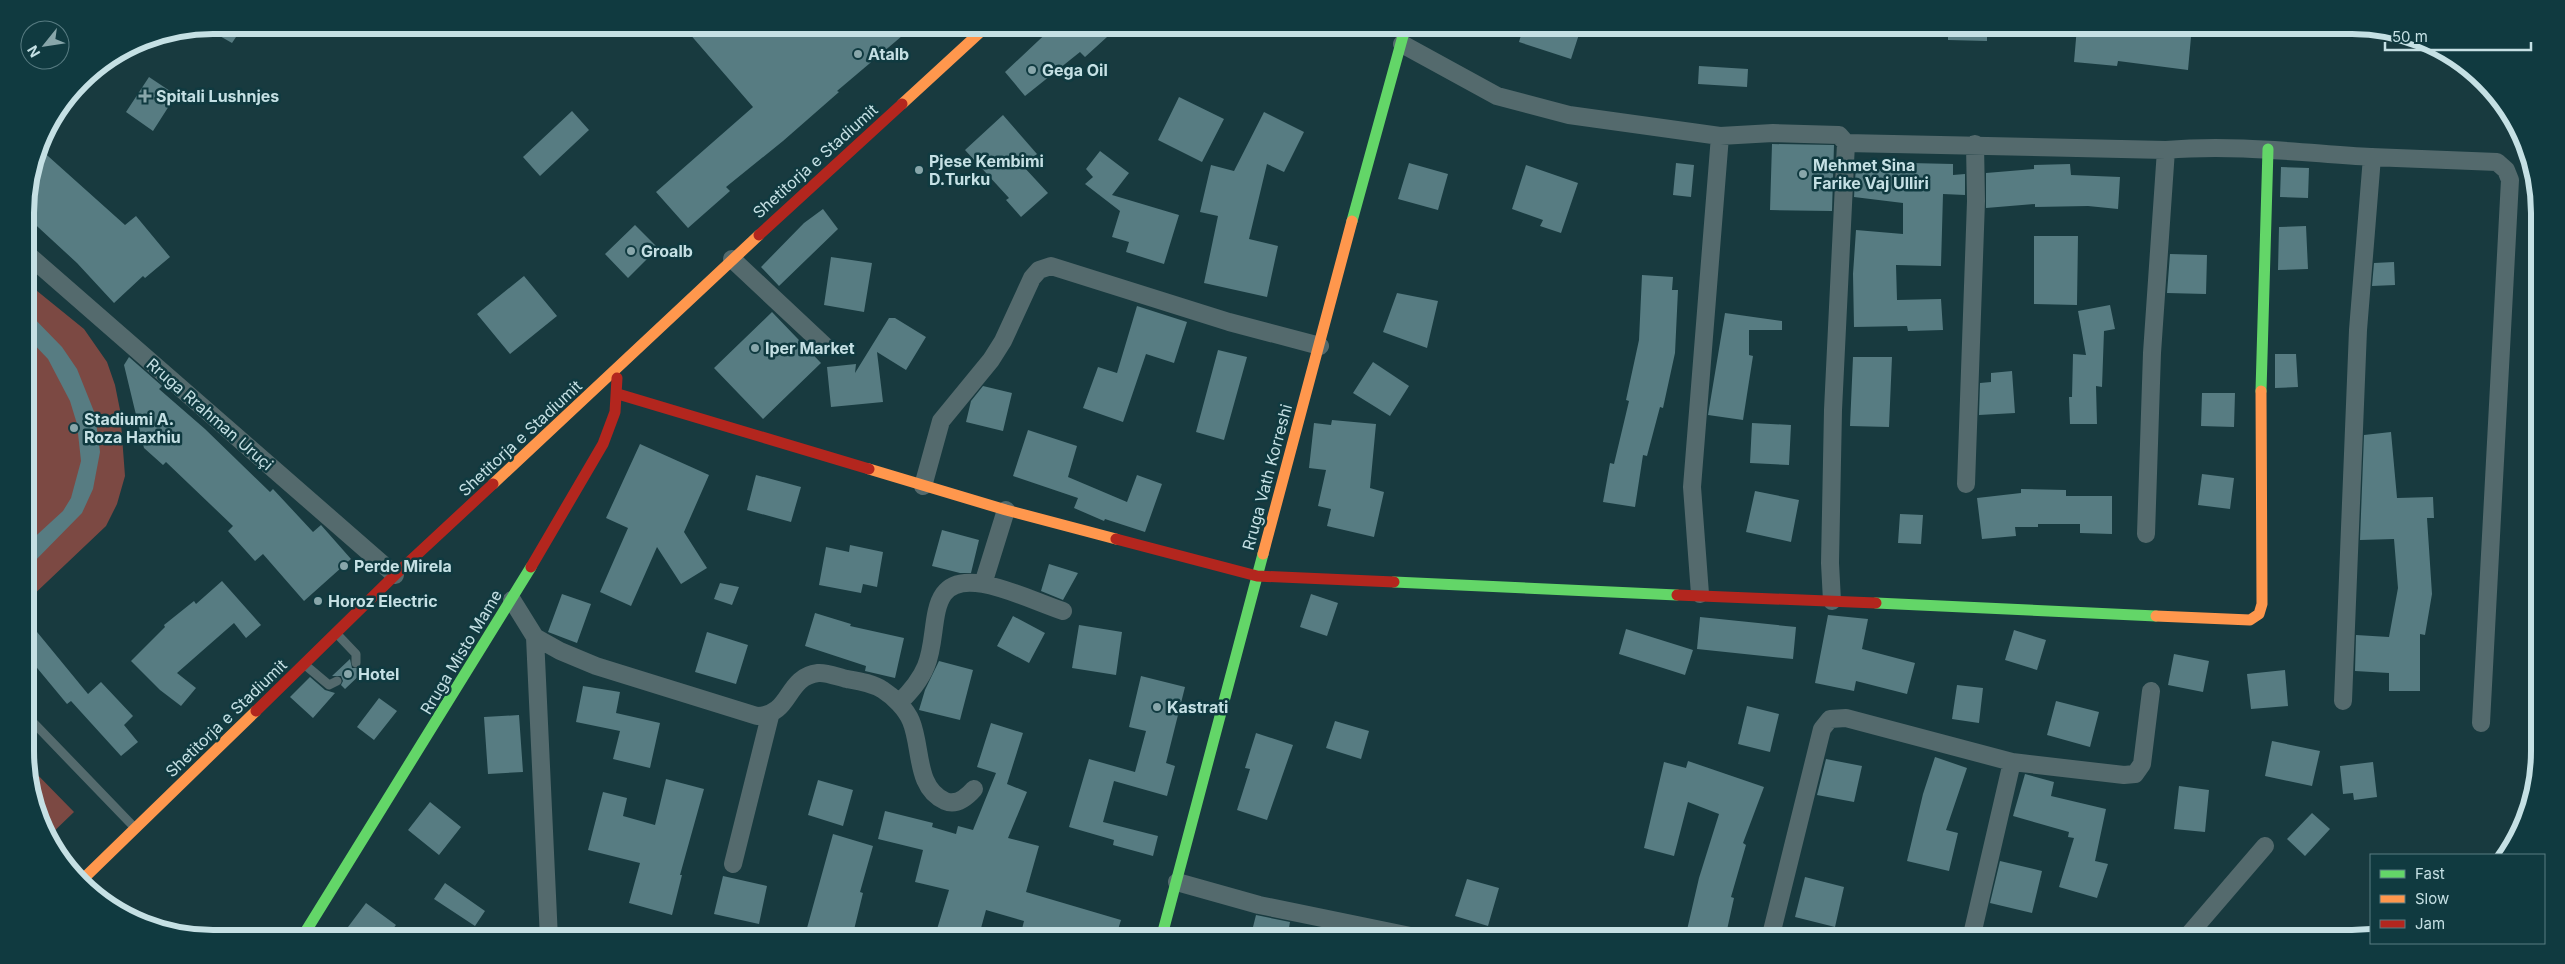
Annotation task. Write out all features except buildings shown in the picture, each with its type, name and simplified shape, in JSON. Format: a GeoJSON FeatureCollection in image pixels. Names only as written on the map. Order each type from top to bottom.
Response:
{"type":"FeatureCollection","features":[{"type":"Feature","properties":{"kind":"main road","name":"Shetitorja e Stadiumit"},"geometry":{"type":"LineString","coordinates":[[85,877],[395,575],[616,371],[732,259],[978,34]]}},
{"type":"Feature","properties":{"kind":"main road","name":"Rruga Vath Korreshi"},"geometry":{"type":"LineString","coordinates":[[1164,930],[1371,149],[1404,34]]}},
{"type":"Feature","properties":{"kind":"main road"},"geometry":{"type":"LineString","coordinates":[[618,394],[1006,510],[1257,576],[1700,594],[2250,620],[2259,614],[2262,604],[2261,377],[2268,149]]}},
{"type":"Feature","properties":{"kind":"main road","name":"Rruga Misto Mame"},"geometry":{"type":"LineString","coordinates":[[307,930],[512,600],[602,444],[615,418],[618,394],[616,371]]}},
{"type":"Feature","properties":{"kind":"street"},"geometry":{"type":"LineString","coordinates":[[1402,44],[1497,96],[1569,115],[1720,136],[1773,133],[1839,135],[1846,143],[1833,410],[1830,563],[1832,601]]}},
{"type":"Feature","properties":{"kind":"street"},"geometry":{"type":"LineString","coordinates":[[1700,594],[1692,487],[1720,136]]}},
{"type":"Feature","properties":{"kind":"street"},"geometry":{"type":"LineString","coordinates":[[1846,143],[1975,144],[2166,150],[2192,148],[2268,149],[2372,157],[2497,162],[2506,170],[2510,180],[2481,724]]}},
{"type":"Feature","properties":{"kind":"street"},"geometry":{"type":"LineString","coordinates":[[1966,484],[1976,210],[1975,144]]}},
{"type":"Feature","properties":{"kind":"street"},"geometry":{"type":"LineString","coordinates":[[2146,534],[2152,353],[2166,150]]}},
{"type":"Feature","properties":{"kind":"street"},"geometry":{"type":"LineString","coordinates":[[2343,702],[2358,330],[2372,157]]}},
{"type":"Feature","properties":{"kind":"street","name":"Rruga Rrahman Uruçi"},"geometry":{"type":"LineString","coordinates":[[34,259],[395,575]]}},
{"type":"Feature","properties":{"kind":"street"},"geometry":{"type":"LineString","coordinates":[[732,259],[826,347]]}},
{"type":"Feature","properties":{"kind":"street"},"geometry":{"type":"LineString","coordinates":[[923,486],[941,421],[991,360],[1003,341],[1032,278],[1039,270],[1050,266],[1229,322],[1320,346]]}},
{"type":"Feature","properties":{"kind":"street"},"geometry":{"type":"LineString","coordinates":[[983,584],[1006,510]]}},
{"type":"Feature","properties":{"kind":"street"},"geometry":{"type":"LineString","coordinates":[[899,703],[916,684],[926,666],[934,639],[938,602],[946,590],[958,584],[983,584],[1064,610]]}},
{"type":"Feature","properties":{"kind":"street"},"geometry":{"type":"LineString","coordinates":[[512,600],[535,637],[560,651],[596,666],[757,716],[770,716],[781,708],[795,685],[806,675],[820,672],[883,689],[899,703],[911,720],[926,782],[936,797],[950,803],[965,799],[974,789]]}},
{"type":"Feature","properties":{"kind":"street"},"geometry":{"type":"LineString","coordinates":[[535,637],[549,930]]}},
{"type":"Feature","properties":{"kind":"street"},"geometry":{"type":"LineString","coordinates":[[1772,930],[1822,728],[1830,719],[1846,718],[2012,762],[2124,775],[2135,774],[2142,764],[2151,691]]}},
{"type":"Feature","properties":{"kind":"street"},"geometry":{"type":"LineString","coordinates":[[733,864],[770,716]]}},
{"type":"Feature","properties":{"kind":"street"},"geometry":{"type":"LineString","coordinates":[[1973,930],[2012,762]]}},
{"type":"Feature","properties":{"kind":"street"},"geometry":{"type":"LineString","coordinates":[[2193,930],[2265,846]]}},
{"type":"Feature","properties":{"kind":"street"},"geometry":{"type":"LineString","coordinates":[[1177,882],[1259,905],[1381,930]]}},
{"type":"Feature","properties":{"kind":"lane"},"geometry":{"type":"LineString","coordinates":[[336,632],[356,654],[356,663]]}},
{"type":"Feature","properties":{"kind":"lane"},"geometry":{"type":"LineString","coordinates":[[304,664],[328,685],[338,681]]}},
{"type":"Feature","properties":{"kind":"lane"},"geometry":{"type":"LineString","coordinates":[[34,723],[136,829]]}},
{"type":"Feature","properties":{"kind":"shaded area","name":"Stadiumi A. Roza Haxhiu"},"geometry":{"type":"Polygon","coordinates":[[[34,288],[84,329],[107,362],[115,385],[120,410],[125,476],[117,504],[106,526],[34,594],[34,288]]]}},
{"type":"Feature","properties":{"kind":"shaded area"},"geometry":{"type":"Polygon","coordinates":[[[35,772],[74,812],[53,832],[43,809],[35,772]]]}},
{"type":"Feature","properties":{"kind":"traffic: fast"},"geometry":{"type":"LineString","coordinates":[[1352,221],[1404,34]]}},
{"type":"Feature","properties":{"kind":"traffic: fast"},"geometry":{"type":"LineString","coordinates":[[2261,391],[2268,149]]}},
{"type":"Feature","properties":{"kind":"traffic: fast"},"geometry":{"type":"LineString","coordinates":[[1163,930],[1263,554]]}},
{"type":"Feature","properties":{"kind":"traffic: fast"},"geometry":{"type":"LineString","coordinates":[[307,930],[531,567]]}},
{"type":"Feature","properties":{"kind":"traffic: fast"},"geometry":{"type":"LineString","coordinates":[[1394,582],[1677,595]]}},
{"type":"Feature","properties":{"kind":"traffic: fast"},"geometry":{"type":"LineString","coordinates":[[1876,603],[2156,616]]}},
{"type":"Feature","properties":{"kind":"traffic: slow"},"geometry":{"type":"LineString","coordinates":[[902,104],[978,34]]}},
{"type":"Feature","properties":{"kind":"traffic: slow"},"geometry":{"type":"LineString","coordinates":[[1263,554],[1352,221]]}},
{"type":"Feature","properties":{"kind":"traffic: slow"},"geometry":{"type":"LineString","coordinates":[[493,484],[759,235]]}},
{"type":"Feature","properties":{"kind":"traffic: slow"},"geometry":{"type":"LineString","coordinates":[[2156,616],[2250,620],[2259,614],[2262,604],[2261,391]]}},
{"type":"Feature","properties":{"kind":"traffic: slow"},"geometry":{"type":"LineString","coordinates":[[869,469],[1006,510],[1116,539]]}},
{"type":"Feature","properties":{"kind":"traffic: slow"},"geometry":{"type":"LineString","coordinates":[[85,877],[256,711]]}},
{"type":"Feature","properties":{"kind":"traffic: jam"},"geometry":{"type":"LineString","coordinates":[[759,235],[902,104]]}},
{"type":"Feature","properties":{"kind":"traffic: jam"},"geometry":{"type":"LineString","coordinates":[[531,567],[603,444],[615,412],[617,378]]}},
{"type":"Feature","properties":{"kind":"traffic: jam"},"geometry":{"type":"LineString","coordinates":[[618,394],[869,469]]}},
{"type":"Feature","properties":{"kind":"traffic: jam"},"geometry":{"type":"LineString","coordinates":[[256,711],[395,575],[493,484]]}},
{"type":"Feature","properties":{"kind":"traffic: jam"},"geometry":{"type":"LineString","coordinates":[[1116,539],[1257,576],[1394,582]]}},
{"type":"Feature","properties":{"kind":"traffic: jam"},"geometry":{"type":"LineString","coordinates":[[1677,595],[1876,603]]}},
{"type":"Feature","properties":{"kind":"place","name":"Atalb"},"geometry":{"type":"Point","coordinates":[858,54]}},
{"type":"Feature","properties":{"kind":"place","name":"Gega Oil"},"geometry":{"type":"Point","coordinates":[1032,70]}},
{"type":"Feature","properties":{"kind":"place","name":"Spitali Lushnjes"},"geometry":{"type":"Point","coordinates":[145,96]}},
{"type":"Feature","properties":{"kind":"place","name":"Pjese Kembimi D.Turku"},"geometry":{"type":"Point","coordinates":[919,170]}},
{"type":"Feature","properties":{"kind":"place","name":"Mehmet Sina Farike Vaj Ulliri"},"geometry":{"type":"Point","coordinates":[1803,174]}},
{"type":"Feature","properties":{"kind":"place","name":"Groalb"},"geometry":{"type":"Point","coordinates":[631,251]}},
{"type":"Feature","properties":{"kind":"place","name":"Iper Market"},"geometry":{"type":"Point","coordinates":[755,348]}},
{"type":"Feature","properties":{"kind":"place","name":"Stadiumi A. Roza Haxhiu"},"geometry":{"type":"Point","coordinates":[74,428]}},
{"type":"Feature","properties":{"kind":"place","name":"Perde Mirela"},"geometry":{"type":"Point","coordinates":[344,566]}},
{"type":"Feature","properties":{"kind":"place","name":"Horoz Electric"},"geometry":{"type":"Point","coordinates":[318,601]}},
{"type":"Feature","properties":{"kind":"place","name":"Hotel"},"geometry":{"type":"Point","coordinates":[348,674]}},
{"type":"Feature","properties":{"kind":"place","name":"Kastrati"},"geometry":{"type":"Point","coordinates":[1157,707]}}]}
